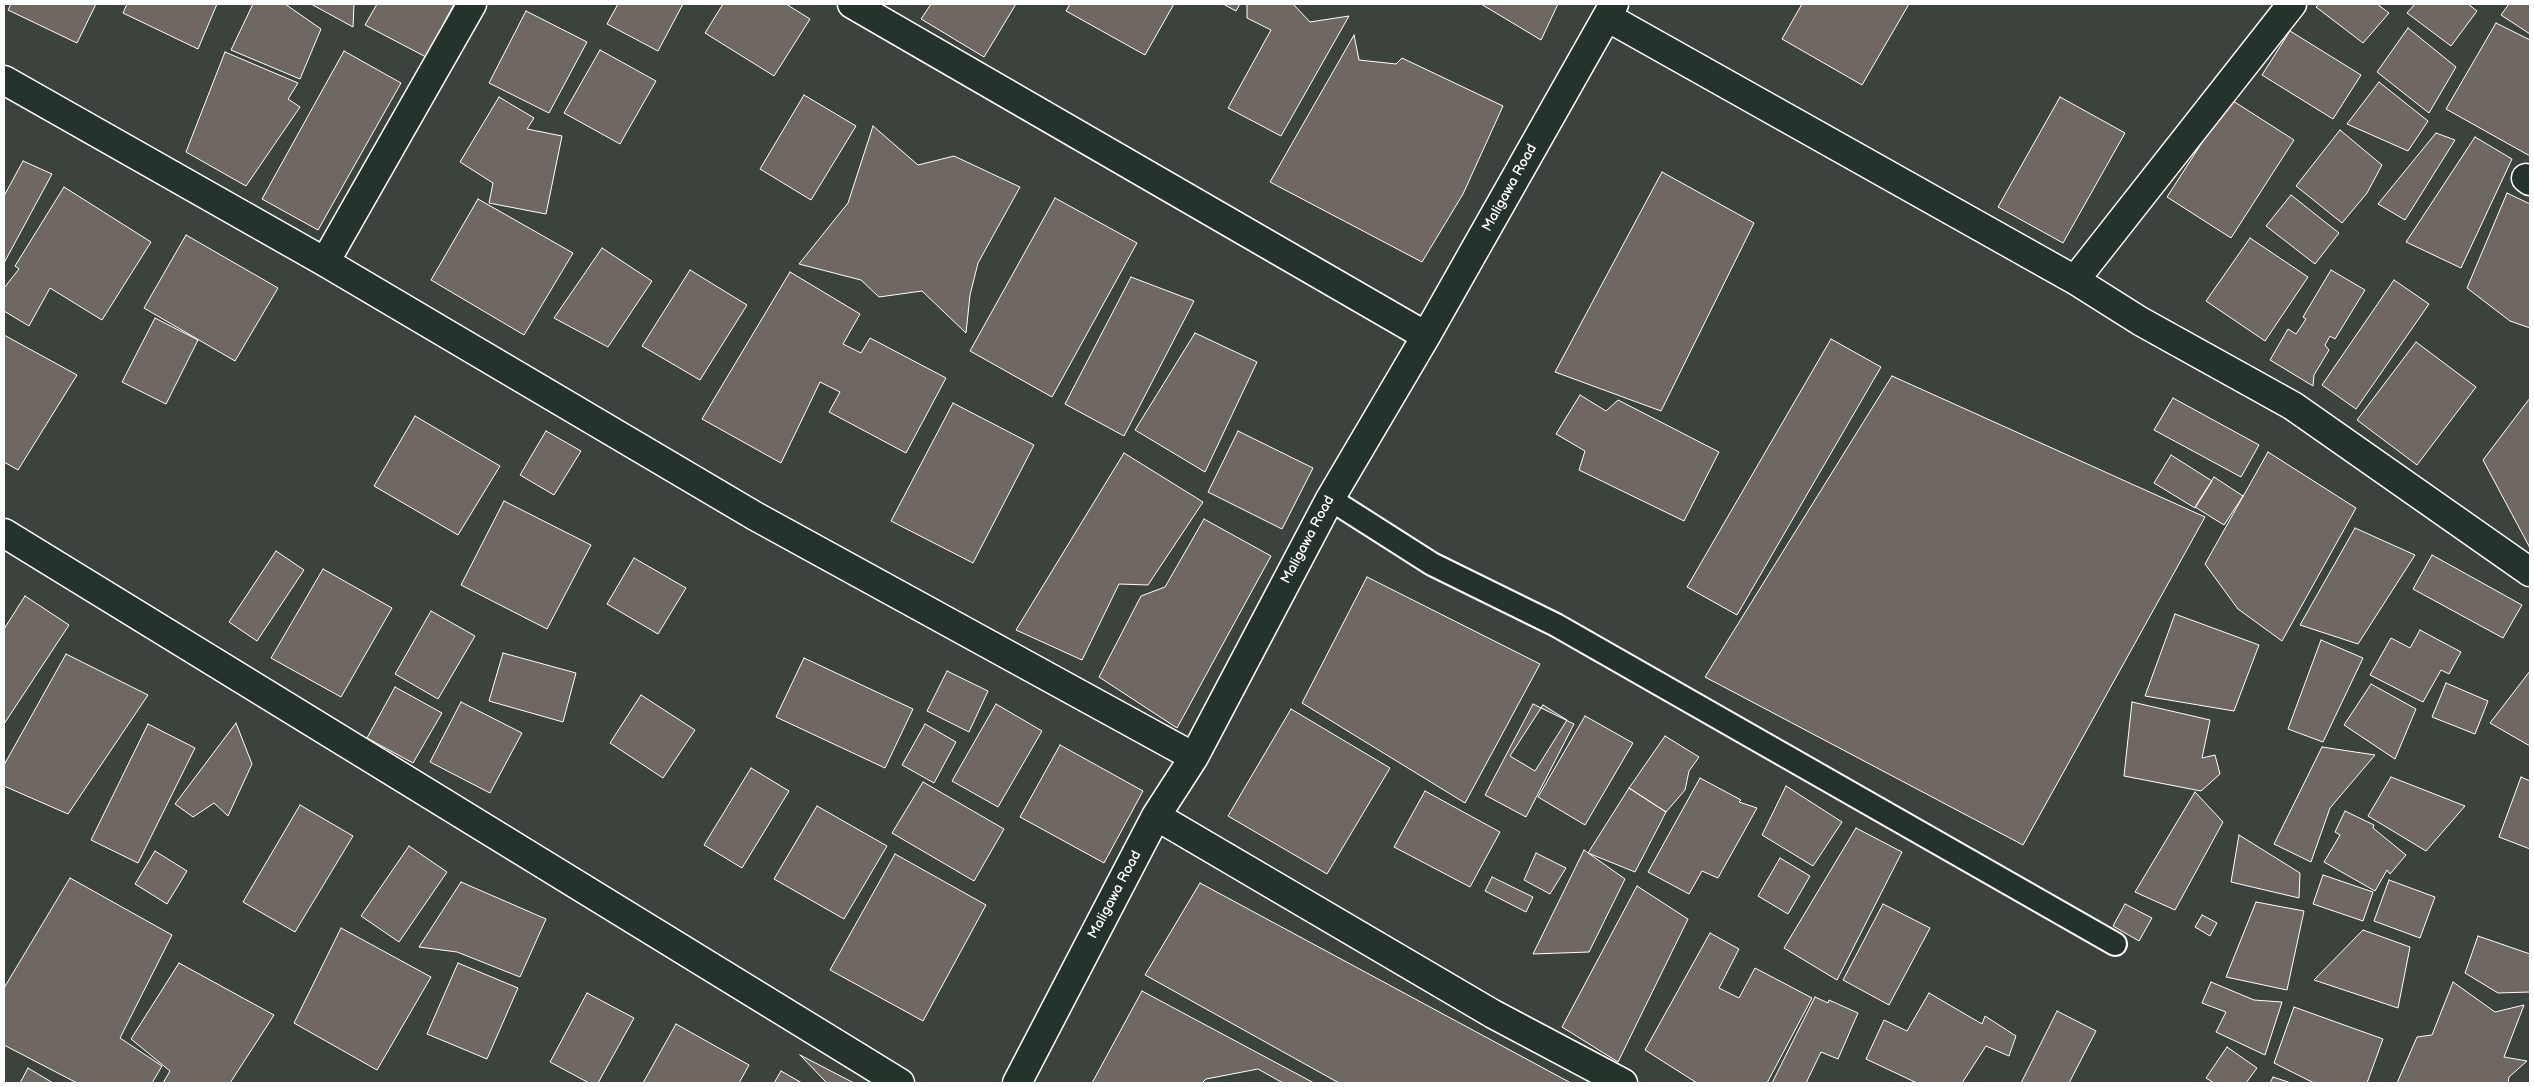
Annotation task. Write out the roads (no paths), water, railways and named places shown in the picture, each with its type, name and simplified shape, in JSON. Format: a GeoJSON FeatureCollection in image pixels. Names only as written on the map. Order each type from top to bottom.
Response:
{"type":"FeatureCollection","features":[{"type":"Feature","properties":{"kind":"street"},"geometry":{"type":"LineString","coordinates":[[325,262],[472,4]]}},
{"type":"Feature","properties":{"kind":"street"},"geometry":{"type":"LineString","coordinates":[[852,4],[1426,336]]}},
{"type":"Feature","properties":{"kind":"street"},"geometry":{"type":"LineString","coordinates":[[2075,280],[2292,4]]}},
{"type":"Feature","properties":{"kind":"street"},"geometry":{"type":"LineString","coordinates":[[1610,10],[2075,280],[2140,321],[2293,406],[2530,572]]}},
{"type":"Feature","properties":{"kind":"street","name":"Maligawa Road"},"geometry":{"type":"LineString","coordinates":[[1016,1083],[1156,816],[1194,757],[1330,499],[1426,336],[1610,10]]}},
{"type":"Feature","properties":{"kind":"street"},"geometry":{"type":"LineString","coordinates":[[4,80],[325,262],[755,516],[1194,757]]}},
{"type":"Feature","properties":{"kind":"street"},"geometry":{"type":"LineString","coordinates":[[4,533],[900,1083]]}},
{"type":"Feature","properties":{"kind":"street"},"geometry":{"type":"LineString","coordinates":[[1156,816],[1493,1014],[1623,1083]]}},
{"type":"Feature","properties":{"kind":"lane"},"geometry":{"type":"LineString","coordinates":[[1330,499],[1432,564],[1556,625],[2115,944]]}}]}
